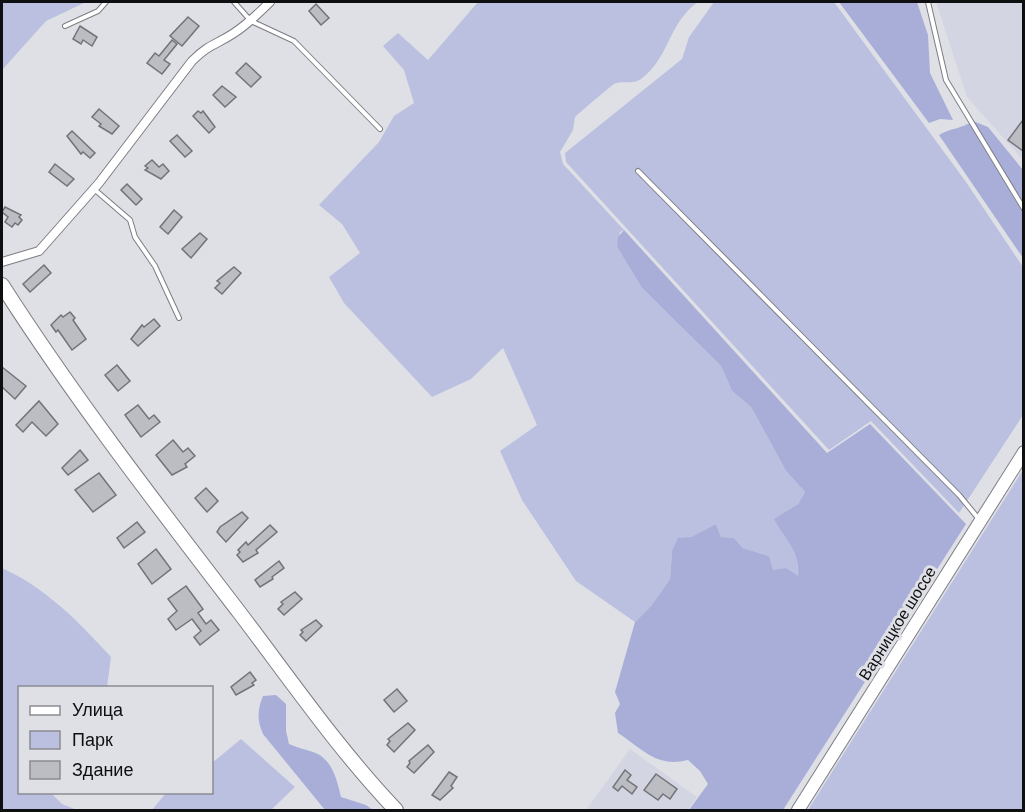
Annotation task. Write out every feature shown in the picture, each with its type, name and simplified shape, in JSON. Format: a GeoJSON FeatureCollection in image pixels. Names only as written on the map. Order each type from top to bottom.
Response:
{"type":"FeatureCollection","features":[{"type":"Feature","properties":{"kind":"main road"},"geometry":{"type":"LineString","coordinates":[[2,285],[51,362],[111,445],[328,729],[396,810]]}},
{"type":"Feature","properties":{"kind":"street"},"geometry":{"type":"LineString","coordinates":[[2,262],[39,251],[94,189],[192,62],[207,46],[233,34],[251,21],[270,2]]}},
{"type":"Feature","properties":{"kind":"street","name":"Варницкое шоссе"},"geometry":{"type":"LineString","coordinates":[[798,810],[1023,453]]}},
{"type":"Feature","properties":{"kind":"lane"},"geometry":{"type":"LineString","coordinates":[[65,26],[98,11],[106,2]]}},
{"type":"Feature","properties":{"kind":"lane"},"geometry":{"type":"LineString","coordinates":[[234,2],[251,21],[294,41],[380,129]]}},
{"type":"Feature","properties":{"kind":"lane"},"geometry":{"type":"LineString","coordinates":[[928,2],[946,80],[1023,209]]}},
{"type":"Feature","properties":{"kind":"lane"},"geometry":{"type":"LineString","coordinates":[[638,171],[959,495],[980,521]]}},
{"type":"Feature","properties":{"kind":"lane"},"geometry":{"type":"LineString","coordinates":[[94,189],[130,220],[135,237],[155,266],[179,318]]}},
{"type":"Feature","properties":{"kind":"shaded area"},"geometry":{"type":"Polygon","coordinates":[[[839,2],[917,2],[928,35],[930,73],[953,120],[940,119],[929,123],[839,2]]]}},
{"type":"Feature","properties":{"kind":"shaded area"},"geometry":{"type":"Polygon","coordinates":[[[936,2],[1023,2],[1023,160],[967,97],[936,2]]]}},
{"type":"Feature","properties":{"kind":"shaded area"},"geometry":{"type":"Polygon","coordinates":[[[973,121],[988,127],[1023,170],[1023,258],[939,135],[973,121]]]}},
{"type":"Feature","properties":{"kind":"shaded area"},"geometry":{"type":"Polygon","coordinates":[[[624,230],[827,453],[870,424],[966,524],[783,810],[689,810],[708,784],[700,771],[688,760],[667,761],[650,756],[618,733],[615,713],[620,704],[615,692],[635,622],[651,606],[670,579],[672,551],[678,538],[692,537],[716,524],[721,537],[734,538],[743,548],[769,556],[773,570],[786,568],[798,576],[797,559],[774,519],[798,504],[805,492],[786,471],[751,407],[732,391],[721,366],[642,288],[617,247],[618,237],[624,230]]]}},
{"type":"Feature","properties":{"kind":"shaded area"},"geometry":{"type":"Polygon","coordinates":[[[276,695],[286,704],[286,731],[289,744],[313,752],[325,759],[333,770],[341,797],[366,805],[373,810],[325,810],[263,734],[258,715],[261,701],[263,696],[276,695]]]}},
{"type":"Feature","properties":{"kind":"shaded area"},"geometry":{"type":"Polygon","coordinates":[[[630,749],[697,797],[688,810],[586,810],[630,749]]]}},
{"type":"Feature","properties":{"kind":"green space"},"geometry":{"type":"Polygon","coordinates":[[[2,2],[86,2],[46,21],[2,70],[2,2]]]}},
{"type":"Feature","properties":{"kind":"green space"},"geometry":{"type":"Polygon","coordinates":[[[478,2],[698,2],[680,20],[658,61],[650,71],[638,81],[614,84],[575,117],[573,130],[560,152],[563,164],[624,230],[620,232],[617,247],[642,288],[721,366],[732,391],[751,407],[786,471],[805,492],[798,504],[775,519],[794,551],[798,576],[772,570],[769,556],[743,548],[734,538],[721,537],[716,524],[672,551],[670,579],[651,606],[635,622],[576,581],[522,500],[500,451],[537,425],[503,348],[471,379],[432,397],[344,303],[329,277],[360,253],[342,224],[319,205],[379,142],[394,116],[414,103],[404,70],[383,46],[398,33],[428,60],[478,2]]]}},
{"type":"Feature","properties":{"kind":"green space"},"geometry":{"type":"Polygon","coordinates":[[[714,2],[834,2],[966,182],[1023,267],[1023,415],[959,513],[871,421],[829,450],[566,162],[565,153],[682,59],[689,37],[714,2]]]}},
{"type":"Feature","properties":{"kind":"green space"},"geometry":{"type":"Polygon","coordinates":[[[1023,470],[1023,810],[808,810],[1023,470]]]}},
{"type":"Feature","properties":{"kind":"green space"},"geometry":{"type":"Polygon","coordinates":[[[2,568],[33,585],[61,606],[111,657],[107,686],[18,686],[18,794],[52,794],[62,804],[77,810],[2,810],[2,568]]]}},
{"type":"Feature","properties":{"kind":"green space"},"geometry":{"type":"Polygon","coordinates":[[[241,739],[295,787],[271,810],[152,810],[165,794],[213,794],[213,762],[241,739]]]}},
{"type":"Feature","properties":{"kind":"building"},"geometry":{"type":"Polygon","coordinates":[[[316,4],[329,18],[321,25],[309,11],[316,4]]]}},
{"type":"Feature","properties":{"kind":"building"},"geometry":{"type":"Polygon","coordinates":[[[188,17],[199,26],[182,46],[170,36],[188,17]]]}},
{"type":"Feature","properties":{"kind":"building"},"geometry":{"type":"Polygon","coordinates":[[[80,26],[97,37],[92,46],[83,40],[81,44],[73,39],[80,26]]]}},
{"type":"Feature","properties":{"kind":"building"},"geometry":{"type":"Polygon","coordinates":[[[172,40],[177,44],[164,60],[170,64],[162,74],[147,63],[155,53],[159,56],[172,40]]]}},
{"type":"Feature","properties":{"kind":"building"},"geometry":{"type":"Polygon","coordinates":[[[246,63],[261,77],[251,87],[236,73],[246,63]]]}},
{"type":"Feature","properties":{"kind":"building"},"geometry":{"type":"Polygon","coordinates":[[[222,86],[236,97],[225,107],[213,95],[222,86]]]}},
{"type":"Feature","properties":{"kind":"building"},"geometry":{"type":"Polygon","coordinates":[[[99,109],[119,126],[112,134],[99,126],[101,124],[92,117],[99,109]]]}},
{"type":"Feature","properties":{"kind":"building"},"geometry":{"type":"Polygon","coordinates":[[[198,111],[201,113],[203,111],[215,127],[209,133],[193,116],[198,111]]]}},
{"type":"Feature","properties":{"kind":"building"},"geometry":{"type":"Polygon","coordinates":[[[1023,120],[1023,151],[1008,140],[1023,120]]]}},
{"type":"Feature","properties":{"kind":"building"},"geometry":{"type":"Polygon","coordinates":[[[72,131],[95,153],[90,158],[83,152],[81,154],[67,136],[72,131]]]}},
{"type":"Feature","properties":{"kind":"building"},"geometry":{"type":"Polygon","coordinates":[[[177,135],[192,151],[185,157],[170,141],[177,135]]]}},
{"type":"Feature","properties":{"kind":"building"},"geometry":{"type":"Polygon","coordinates":[[[152,160],[159,167],[163,164],[169,171],[161,179],[145,170],[148,168],[145,166],[152,160]]]}},
{"type":"Feature","properties":{"kind":"building"},"geometry":{"type":"Polygon","coordinates":[[[55,164],[74,179],[67,186],[49,172],[55,164]]]}},
{"type":"Feature","properties":{"kind":"building"},"geometry":{"type":"Polygon","coordinates":[[[127,184],[142,199],[136,205],[121,190],[127,184]]]}},
{"type":"Feature","properties":{"kind":"building"},"geometry":{"type":"Polygon","coordinates":[[[5,207],[21,215],[19,217],[22,220],[18,225],[15,223],[12,227],[5,222],[8,217],[2,212],[5,207]]]}},
{"type":"Feature","properties":{"kind":"building"},"geometry":{"type":"Polygon","coordinates":[[[174,210],[182,217],[168,234],[160,227],[174,210]]]}},
{"type":"Feature","properties":{"kind":"building"},"geometry":{"type":"Polygon","coordinates":[[[200,233],[207,239],[191,258],[182,249],[200,233]]]}},
{"type":"Feature","properties":{"kind":"building"},"geometry":{"type":"Polygon","coordinates":[[[44,265],[51,273],[30,292],[23,284],[44,265]]]}},
{"type":"Feature","properties":{"kind":"building"},"geometry":{"type":"Polygon","coordinates":[[[234,267],[241,273],[222,294],[215,288],[220,283],[217,281],[234,267]]]}},
{"type":"Feature","properties":{"kind":"building"},"geometry":{"type":"Polygon","coordinates":[[[70,312],[86,339],[72,350],[58,330],[56,332],[51,325],[61,315],[63,317],[70,312]]]}},
{"type":"Feature","properties":{"kind":"building"},"geometry":{"type":"Polygon","coordinates":[[[154,319],[160,326],[138,346],[131,339],[142,325],[144,327],[154,319]]]}},
{"type":"Feature","properties":{"kind":"building"},"geometry":{"type":"Polygon","coordinates":[[[117,365],[130,381],[118,391],[105,375],[117,365]]]}},
{"type":"Feature","properties":{"kind":"building"},"geometry":{"type":"Polygon","coordinates":[[[2,367],[26,386],[15,399],[2,387],[2,367]]]}},
{"type":"Feature","properties":{"kind":"building"},"geometry":{"type":"Polygon","coordinates":[[[39,401],[58,424],[46,436],[32,422],[23,432],[16,425],[39,401]]]}},
{"type":"Feature","properties":{"kind":"building"},"geometry":{"type":"Polygon","coordinates":[[[138,405],[149,419],[154,415],[160,422],[141,437],[125,415],[138,405]]]}},
{"type":"Feature","properties":{"kind":"building"},"geometry":{"type":"Polygon","coordinates":[[[173,440],[183,452],[188,448],[195,456],[185,464],[187,467],[172,475],[156,455],[173,440]]]}},
{"type":"Feature","properties":{"kind":"building"},"geometry":{"type":"Polygon","coordinates":[[[80,450],[88,460],[68,475],[62,468],[80,450]]]}},
{"type":"Feature","properties":{"kind":"building"},"geometry":{"type":"Polygon","coordinates":[[[99,473],[116,495],[93,512],[75,490],[99,473]]]}},
{"type":"Feature","properties":{"kind":"building"},"geometry":{"type":"Polygon","coordinates":[[[206,488],[218,501],[207,512],[195,498],[206,488]]]}},
{"type":"Feature","properties":{"kind":"building"},"geometry":{"type":"Polygon","coordinates":[[[242,512],[248,518],[226,542],[217,532],[220,527],[242,512]]]}},
{"type":"Feature","properties":{"kind":"building"},"geometry":{"type":"Polygon","coordinates":[[[137,522],[145,532],[124,548],[117,538],[137,522]]]}},
{"type":"Feature","properties":{"kind":"building"},"geometry":{"type":"Polygon","coordinates":[[[270,525],[277,532],[256,550],[258,553],[243,562],[237,555],[240,552],[238,550],[246,542],[248,545],[270,525]]]}},
{"type":"Feature","properties":{"kind":"building"},"geometry":{"type":"Polygon","coordinates":[[[156,549],[171,569],[152,584],[138,564],[156,549]]]}},
{"type":"Feature","properties":{"kind":"building"},"geometry":{"type":"Polygon","coordinates":[[[279,561],[284,568],[260,587],[255,580],[279,561]]]}},
{"type":"Feature","properties":{"kind":"building"},"geometry":{"type":"Polygon","coordinates":[[[186,586],[203,609],[198,613],[206,624],[211,620],[219,630],[200,645],[194,637],[201,631],[192,619],[176,630],[168,619],[177,611],[168,599],[186,586]]]}},
{"type":"Feature","properties":{"kind":"building"},"geometry":{"type":"Polygon","coordinates":[[[295,592],[302,599],[284,615],[278,609],[283,604],[281,602],[295,592]]]}},
{"type":"Feature","properties":{"kind":"building"},"geometry":{"type":"Polygon","coordinates":[[[316,620],[322,626],[306,641],[300,635],[303,632],[301,630],[316,620]]]}},
{"type":"Feature","properties":{"kind":"building"},"geometry":{"type":"Polygon","coordinates":[[[250,672],[256,680],[252,683],[254,685],[236,695],[231,687],[250,672]]]}},
{"type":"Feature","properties":{"kind":"building"},"geometry":{"type":"Polygon","coordinates":[[[397,689],[407,701],[394,712],[384,700],[397,689]]]}},
{"type":"Feature","properties":{"kind":"building"},"geometry":{"type":"Polygon","coordinates":[[[408,723],[415,730],[394,752],[387,745],[390,741],[388,739],[408,723]]]}},
{"type":"Feature","properties":{"kind":"building"},"geometry":{"type":"Polygon","coordinates":[[[428,745],[434,752],[414,773],[407,767],[409,761],[428,745]]]}},
{"type":"Feature","properties":{"kind":"building"},"geometry":{"type":"Polygon","coordinates":[[[625,770],[631,775],[627,780],[637,787],[632,794],[622,786],[618,791],[613,787],[625,770]]]}},
{"type":"Feature","properties":{"kind":"building"},"geometry":{"type":"Polygon","coordinates":[[[449,772],[457,777],[451,786],[453,788],[440,800],[432,795],[449,772]]]}},
{"type":"Feature","properties":{"kind":"building"},"geometry":{"type":"Polygon","coordinates":[[[656,774],[677,789],[670,799],[663,794],[658,800],[644,790],[656,774]]]}}]}
